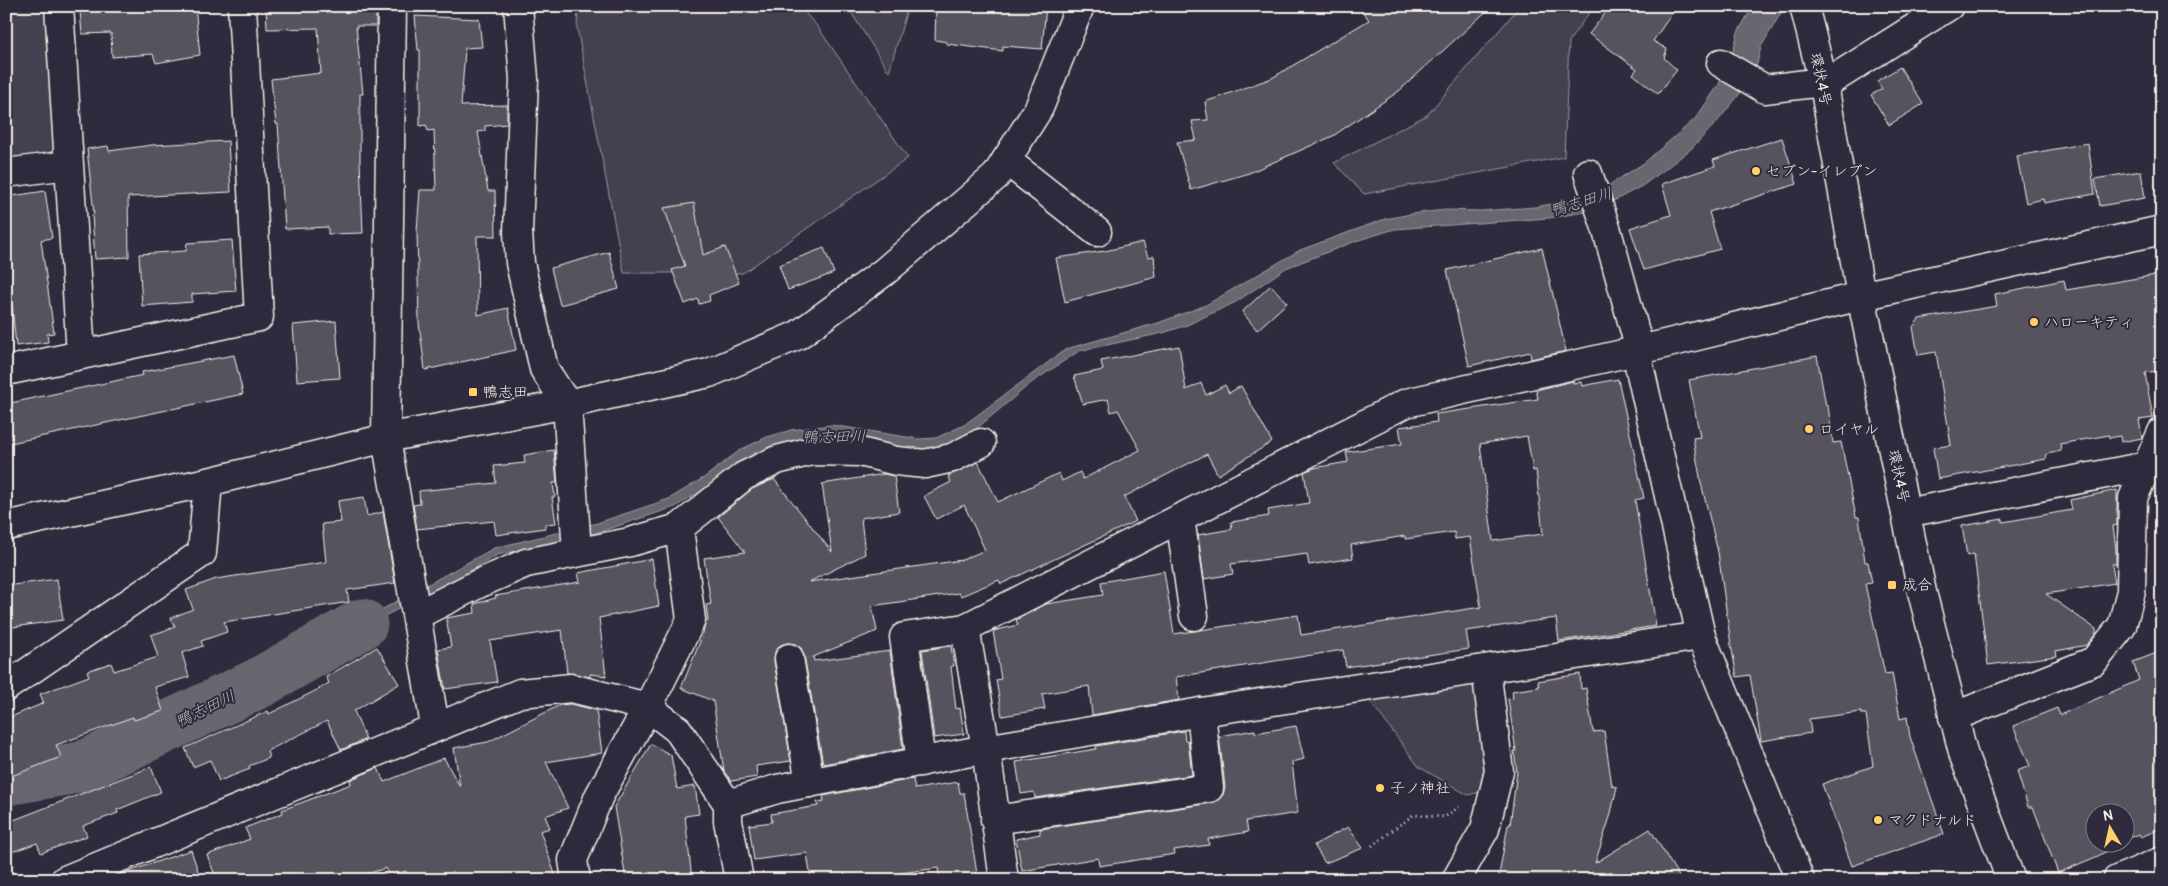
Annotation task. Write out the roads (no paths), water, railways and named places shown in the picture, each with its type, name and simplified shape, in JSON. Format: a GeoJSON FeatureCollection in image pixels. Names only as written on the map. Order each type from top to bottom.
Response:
{"type":"FeatureCollection","features":[{"type":"Feature","properties":{"kind":"street"},"geometry":{"type":"LineString","coordinates":[[59,6],[81,355]]}},
{"type":"Feature","properties":{"kind":"street"},"geometry":{"type":"LineString","coordinates":[[6,371],[259,318],[242,6]]}},
{"type":"Feature","properties":{"kind":"street"},"geometry":{"type":"LineString","coordinates":[[392,6],[386,438],[435,726]]}},
{"type":"Feature","properties":{"kind":"street"},"geometry":{"type":"LineString","coordinates":[[518,6],[524,79],[518,232],[520,263],[544,369],[567,404],[577,549]]}},
{"type":"Feature","properties":{"kind":"street"},"geometry":{"type":"LineString","coordinates":[[6,526],[208,482],[386,438],[567,404],[709,373],[798,335],[884,272],[996,176],[1039,108],[1080,6]]}},
{"type":"Feature","properties":{"kind":"street","name":"環状4号"},"geometry":{"type":"LineString","coordinates":[[1804,6],[1823,83],[1861,296],[1922,592],[1953,717],[1971,775],[2011,880]]}},
{"type":"Feature","properties":{"kind":"street"},"geometry":{"type":"LineString","coordinates":[[1721,64],[1765,89],[1823,83],[1949,6]]}},
{"type":"Feature","properties":{"kind":"street"},"geometry":{"type":"LineString","coordinates":[[1006,160],[1097,232]]}},
{"type":"Feature","properties":{"kind":"street"},"geometry":{"type":"LineString","coordinates":[[6,173],[68,164]]}},
{"type":"Feature","properties":{"kind":"street"},"geometry":{"type":"LineString","coordinates":[[1589,177],[1607,231],[1640,350],[1639,365],[1701,636],[1800,880]]}},
{"type":"Feature","properties":{"kind":"street"},"geometry":{"type":"LineString","coordinates":[[921,762],[904,637],[965,628],[1406,402],[1640,350],[1861,296],[2162,230]]}},
{"type":"Feature","properties":{"kind":"street"},"geometry":{"type":"LineString","coordinates":[[1953,717],[2094,661],[2117,633],[2122,626],[2131,591],[2134,498],[2162,432]]}},
{"type":"Feature","properties":{"kind":"street"},"geometry":{"type":"LineString","coordinates":[[417,615],[478,584],[526,563],[577,549],[630,542],[679,528],[744,476],[777,460],[812,451],[860,452],[925,464],[952,458],[981,443]]}},
{"type":"Feature","properties":{"kind":"street"},"geometry":{"type":"LineString","coordinates":[[1906,513],[2147,466]]}},
{"type":"Feature","properties":{"kind":"street"},"geometry":{"type":"LineString","coordinates":[[6,687],[202,553],[208,482]]}},
{"type":"Feature","properties":{"kind":"street"},"geometry":{"type":"LineString","coordinates":[[1180,518],[1194,616]]}},
{"type":"Feature","properties":{"kind":"street"},"geometry":{"type":"LineString","coordinates":[[576,880],[573,860],[599,796],[648,707],[691,620],[679,528]]}},
{"type":"Feature","properties":{"kind":"street"},"geometry":{"type":"LineString","coordinates":[[965,628],[986,749],[1004,880]]}},
{"type":"Feature","properties":{"kind":"street"},"geometry":{"type":"LineString","coordinates":[[728,804],[777,789],[986,749],[1201,712],[1701,636]]}},
{"type":"Feature","properties":{"kind":"street"},"geometry":{"type":"LineString","coordinates":[[788,658],[810,783]]}},
{"type":"Feature","properties":{"kind":"street"},"geometry":{"type":"LineString","coordinates":[[1456,880],[1485,830],[1499,771],[1486,669]]}},
{"type":"Feature","properties":{"kind":"street"},"geometry":{"type":"LineString","coordinates":[[65,880],[118,870],[435,726],[520,693],[571,688],[648,707],[678,730],[728,804],[728,820],[739,880]]}},
{"type":"Feature","properties":{"kind":"street"},"geometry":{"type":"LineString","coordinates":[[995,820],[1209,788],[1201,712]]}},
{"type":"Feature","properties":{"kind":"street"},"geometry":{"type":"LineString","coordinates":[[2117,880],[2162,862]]}},
{"type":"Feature","properties":{"kind":"water"},"geometry":{"type":"Polygon","coordinates":[[[1753,6],[1785,6],[1761,47],[1757,64],[1738,96],[1717,122],[1691,149],[1642,186],[1608,204],[1586,212],[1549,218],[1395,229],[1359,240],[1286,268],[1236,302],[1187,325],[1163,333],[1079,351],[1031,383],[969,435],[950,444],[924,451],[850,437],[805,438],[754,453],[719,480],[675,507],[581,538],[497,555],[449,584],[350,633],[303,661],[299,655],[494,548],[594,524],[669,499],[705,477],[740,450],[767,437],[791,430],[831,425],[919,439],[936,438],[964,425],[1066,349],[1158,323],[1206,305],[1300,250],[1385,219],[1445,210],[1480,211],[1535,207],[1580,199],[1603,189],[1644,163],[1695,119],[1718,86],[1730,62],[1738,32],[1753,6]]]}},
{"type":"Feature","properties":{"kind":"waterway","name":"鴨志田川"},"geometry":{"type":"LineString","coordinates":[[6,780],[82,767],[259,683],[362,624]]}},
{"type":"Feature","properties":{"kind":"place","name":"セブン-イレブン"},"geometry":{"type":"Point","coordinates":[1756,171]}},
{"type":"Feature","properties":{"kind":"place","name":"ハローキティ"},"geometry":{"type":"Point","coordinates":[2034,322]}},
{"type":"Feature","properties":{"kind":"place","name":"鴨志田"},"geometry":{"type":"Point","coordinates":[473,392]}},
{"type":"Feature","properties":{"kind":"place","name":"ロイヤル"},"geometry":{"type":"Point","coordinates":[1809,429]}},
{"type":"Feature","properties":{"kind":"place","name":"成合"},"geometry":{"type":"Point","coordinates":[1892,585]}},
{"type":"Feature","properties":{"kind":"place","name":"子ノ神社"},"geometry":{"type":"Point","coordinates":[1380,788]}},
{"type":"Feature","properties":{"kind":"place","name":"マクドナルド"},"geometry":{"type":"Point","coordinates":[1878,820]}}]}
